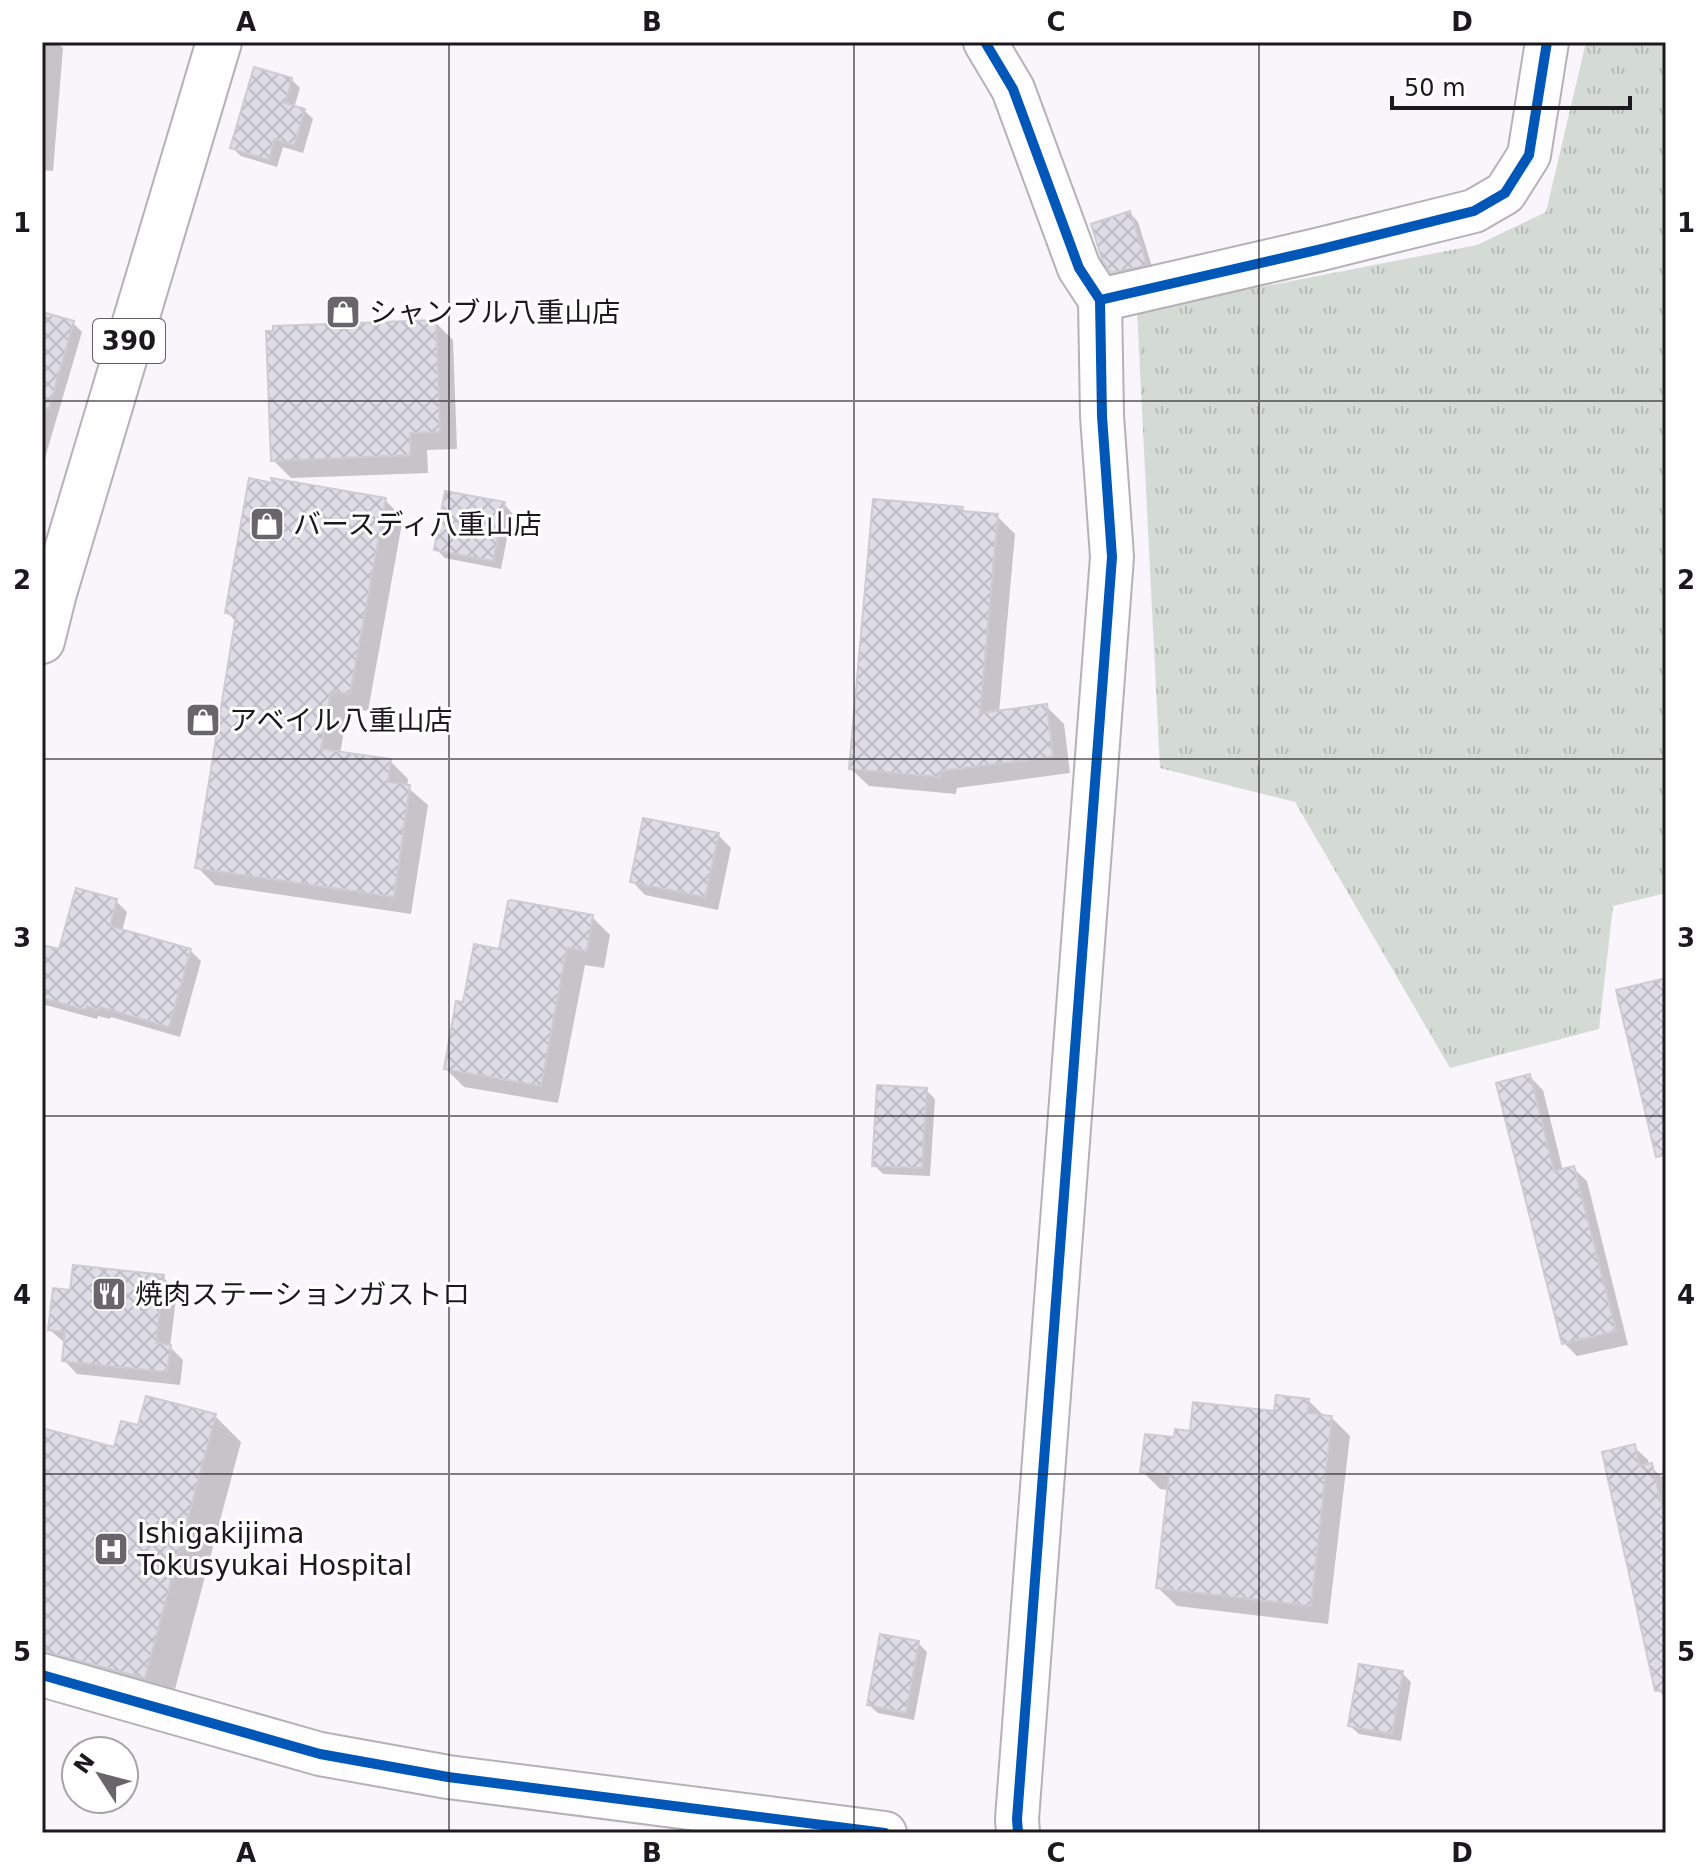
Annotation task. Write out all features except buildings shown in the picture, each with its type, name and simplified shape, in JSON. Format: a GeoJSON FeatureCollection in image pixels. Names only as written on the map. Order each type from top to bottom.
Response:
{"type":"FeatureCollection","features":[{"type":"Feature","properties":{"kind":"highway","name":"390"},"geometry":{"type":"LineString","coordinates":[[42,641],[48,593],[219,42]]}},
{"type":"Feature","properties":{"kind":"street"},"geometry":{"type":"LineString","coordinates":[[985,42],[1013,89],[1079,268],[1100,300],[1102,416],[1112,557],[1021,1756],[1018,1833]]}},
{"type":"Feature","properties":{"kind":"street"},"geometry":{"type":"LineString","coordinates":[[1100,300],[1474,211],[1505,193],[1529,155],[1547,42]]}},
{"type":"Feature","properties":{"kind":"street"},"geometry":{"type":"LineString","coordinates":[[42,1675],[320,1754],[448,1777],[885,1833]]}},
{"type":"Feature","properties":{"kind":"green space"},"geometry":{"type":"Polygon","coordinates":[[[1586,42],[1666,42],[1666,893],[1613,906],[1599,1029],[1450,1068],[1295,802],[1160,768],[1137,311],[1477,245],[1546,212],[1586,42]]]}},
{"type":"Feature","properties":{"kind":"cycle path"},"geometry":{"type":"LineString","coordinates":[[985,42],[1013,89],[1079,268],[1100,300],[1102,416],[1112,557],[1018,1833]]}},
{"type":"Feature","properties":{"kind":"cycle path"},"geometry":{"type":"LineString","coordinates":[[1100,300],[1474,211],[1505,193],[1529,155],[1547,42]]}},
{"type":"Feature","properties":{"kind":"cycle path"},"geometry":{"type":"LineString","coordinates":[[42,1675],[320,1754],[448,1777],[885,1833]]}},
{"type":"Feature","properties":{"kind":"place","name":"シャンブル八重山店"},"geometry":{"type":"Point","coordinates":[343,312]}},
{"type":"Feature","properties":{"kind":"place","name":"バースディ八重山店"},"geometry":{"type":"Point","coordinates":[267,524]}},
{"type":"Feature","properties":{"kind":"place","name":"アベイル八重山店"},"geometry":{"type":"Point","coordinates":[203,720]}},
{"type":"Feature","properties":{"kind":"place","name":"焼肉ステーションガストロ"},"geometry":{"type":"Point","coordinates":[109,1294]}},
{"type":"Feature","properties":{"kind":"place","name":"Ishigakijima Tokusyukai Hospital"},"geometry":{"type":"Point","coordinates":[111,1549]}}]}
